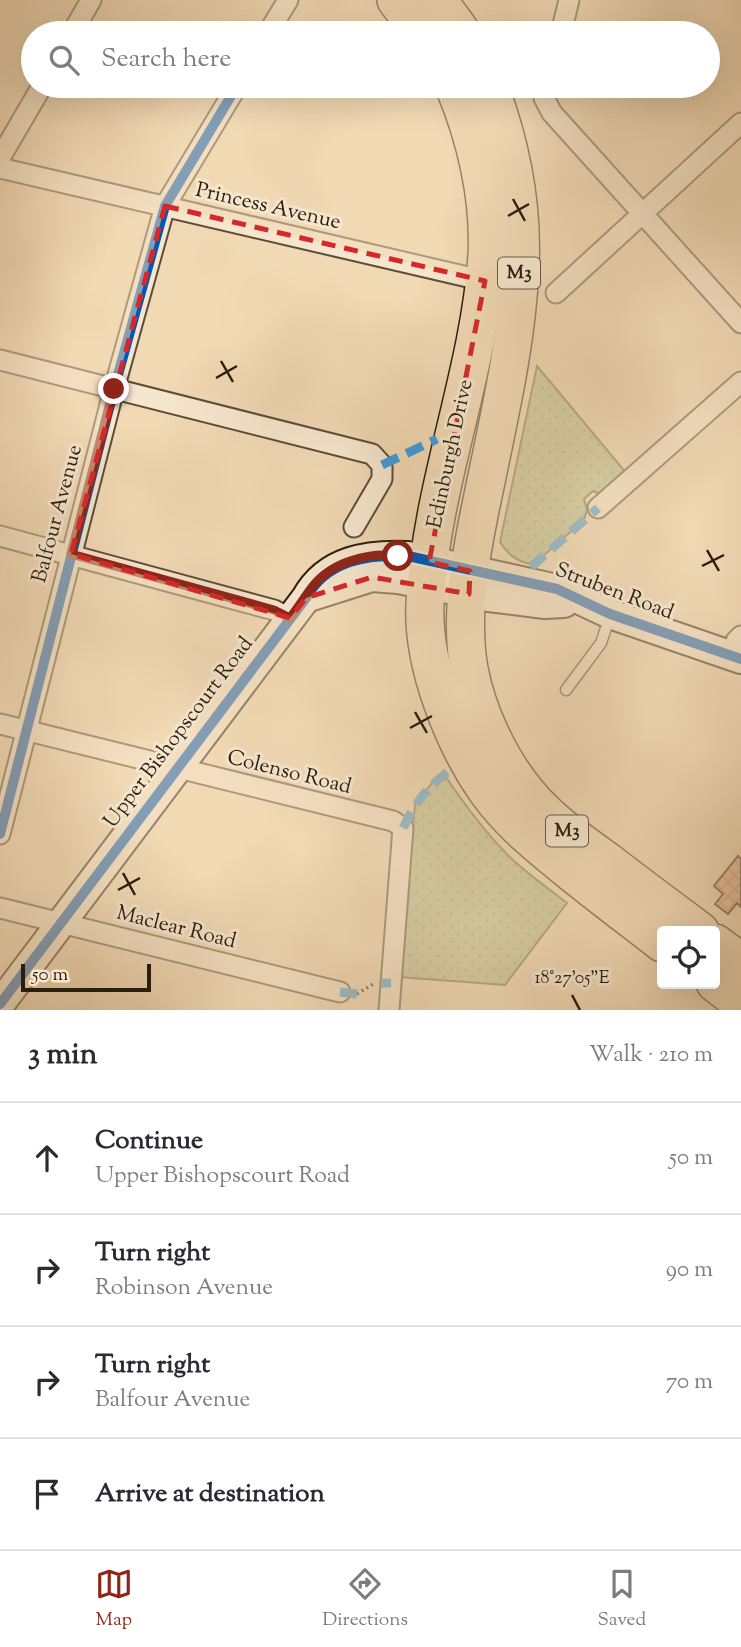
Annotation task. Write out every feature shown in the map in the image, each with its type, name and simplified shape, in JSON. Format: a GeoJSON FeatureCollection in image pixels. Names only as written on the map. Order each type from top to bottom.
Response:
{"type":"FeatureCollection","features":[{"type":"Feature","properties":{"kind":"highway"},"geometry":{"type":"LineString","coordinates":[[396,0],[412,21]]}},
{"type":"Feature","properties":{"kind":"highway"},"geometry":{"type":"LineString","coordinates":[[438,0],[453,21]]}},
{"type":"Feature","properties":{"kind":"highway","name":"Edinburgh Drive"},"geometry":{"type":"LineString","coordinates":[[459,98],[468,122],[479,167],[485,208],[487,252],[476,342],[437,500],[425,613],[431,665],[444,708],[463,753],[509,819],[530,839],[657,939]]}},
{"type":"Feature","properties":{"kind":"highway","name":"Edinburgh Drive"},"geometry":{"type":"LineString","coordinates":[[494,98],[513,162],[519,206],[520,267],[509,361],[473,544],[466,642],[469,670],[490,733],[526,792],[549,817],[693,926]]}},
{"type":"Feature","properties":{"kind":"highway"},"geometry":{"type":"LineString","coordinates":[[720,947],[741,962]]}},
{"type":"Feature","properties":{"kind":"highway"},"geometry":{"type":"LineString","coordinates":[[720,987],[741,1003]]}},
{"type":"Feature","properties":{"kind":"street"},"geometry":{"type":"LineString","coordinates":[[79,21],[92,0]]}},
{"type":"Feature","properties":{"kind":"street"},"geometry":{"type":"LineString","coordinates":[[275,21],[288,0]]}},
{"type":"Feature","properties":{"kind":"street"},"geometry":{"type":"LineString","coordinates":[[566,21],[572,4]]}},
{"type":"Feature","properties":{"kind":"street"},"geometry":{"type":"LineString","coordinates":[[0,158],[35,98]]}},
{"type":"Feature","properties":{"kind":"street","name":"Balfour Avenue"},"geometry":{"type":"LineString","coordinates":[[0,834],[114,389],[165,206],[230,98]]}},
{"type":"Feature","properties":{"kind":"street"},"geometry":{"type":"LineString","coordinates":[[547,98],[552,113],[741,323]]}},
{"type":"Feature","properties":{"kind":"street"},"geometry":{"type":"LineString","coordinates":[[556,293],[741,123]]}},
{"type":"Feature","properties":{"kind":"street","name":"Princess Avenue"},"geometry":{"type":"LineString","coordinates":[[0,167],[485,281]]}},
{"type":"Feature","properties":{"kind":"street"},"geometry":{"type":"LineString","coordinates":[[0,360],[373,454],[382,465],[383,479],[354,527]]}},
{"type":"Feature","properties":{"kind":"street"},"geometry":{"type":"LineString","coordinates":[[598,508],[741,382]]}},
{"type":"Feature","properties":{"kind":"street"},"geometry":{"type":"LineString","coordinates":[[0,536],[274,610],[298,608]]}},
{"type":"Feature","properties":{"kind":"street","name":"Upper Bishopscourt Road"},"geometry":{"type":"LineString","coordinates":[[0,1004],[313,586],[335,567],[361,558],[388,555],[408,556],[428,574]]}},
{"type":"Feature","properties":{"kind":"street","name":"Struben Road"},"geometry":{"type":"LineString","coordinates":[[428,574],[469,582],[557,589],[610,614],[739,645]]}},
{"type":"Feature","properties":{"kind":"street","name":"Colenso Road"},"geometry":{"type":"LineString","coordinates":[[0,724],[393,821],[403,828],[389,1010]]}},
{"type":"Feature","properties":{"kind":"street","name":"Maclear Road"},"geometry":{"type":"LineString","coordinates":[[0,908],[348,993]]}},
{"type":"Feature","properties":{"kind":"lane"},"geometry":{"type":"LineString","coordinates":[[566,690],[601,643],[610,614]]}},
{"type":"Feature","properties":{"kind":"path"},"geometry":{"type":"LineString","coordinates":[[348,993],[375,982],[382,983]]}},
{"type":"Feature","properties":{"kind":"highlighted area"},"geometry":{"type":"Polygon","coordinates":[[[165,206],[485,281],[429,562],[470,571],[469,594],[372,577],[306,598],[290,618],[71,554],[165,206]]]}},
{"type":"Feature","properties":{"kind":"green space"},"geometry":{"type":"Polygon","coordinates":[[[537,366],[628,475],[603,495],[593,491],[584,499],[587,510],[584,520],[533,565],[514,558],[500,542],[537,366]]]}},
{"type":"Feature","properties":{"kind":"green space"},"geometry":{"type":"Polygon","coordinates":[[[444,774],[502,849],[525,871],[567,903],[505,985],[399,977],[415,805],[432,783],[444,774]]]}},
{"type":"Feature","properties":{"kind":"building"},"geometry":{"type":"Polygon","coordinates":[[[738,856],[741,859],[741,907],[737,903],[728,914],[715,904],[723,894],[714,886],[738,856]]]}},
{"type":"Feature","properties":{"kind":"marked path"},"geometry":{"type":"LineString","coordinates":[[382,465],[437,439]]}},
{"type":"Feature","properties":{"kind":"marked path"},"geometry":{"type":"LineString","coordinates":[[531,567],[598,508]]}},
{"type":"Feature","properties":{"kind":"marked path"},"geometry":{"type":"LineString","coordinates":[[403,828],[422,797],[448,772]]}},
{"type":"Feature","properties":{"kind":"marked path"},"geometry":{"type":"LineString","coordinates":[[381,983],[391,983]]}},
{"type":"Feature","properties":{"kind":"marked path"},"geometry":{"type":"LineString","coordinates":[[340,992],[357,994]]}},
{"type":"Feature","properties":{"kind":"cycle path"},"geometry":{"type":"LineString","coordinates":[[0,834],[114,389],[165,206],[230,98]]}},
{"type":"Feature","properties":{"kind":"cycle path"},"geometry":{"type":"LineString","coordinates":[[0,1004],[315,585],[337,567],[364,558],[408,556],[557,589],[610,614],[741,659]]}},
{"type":"Feature","properties":{"kind":"route"},"geometry":{"type":"LineString","coordinates":[[114,389],[71,554],[274,610],[290,618],[313,586],[335,567],[361,558],[398,556]]}}]}
